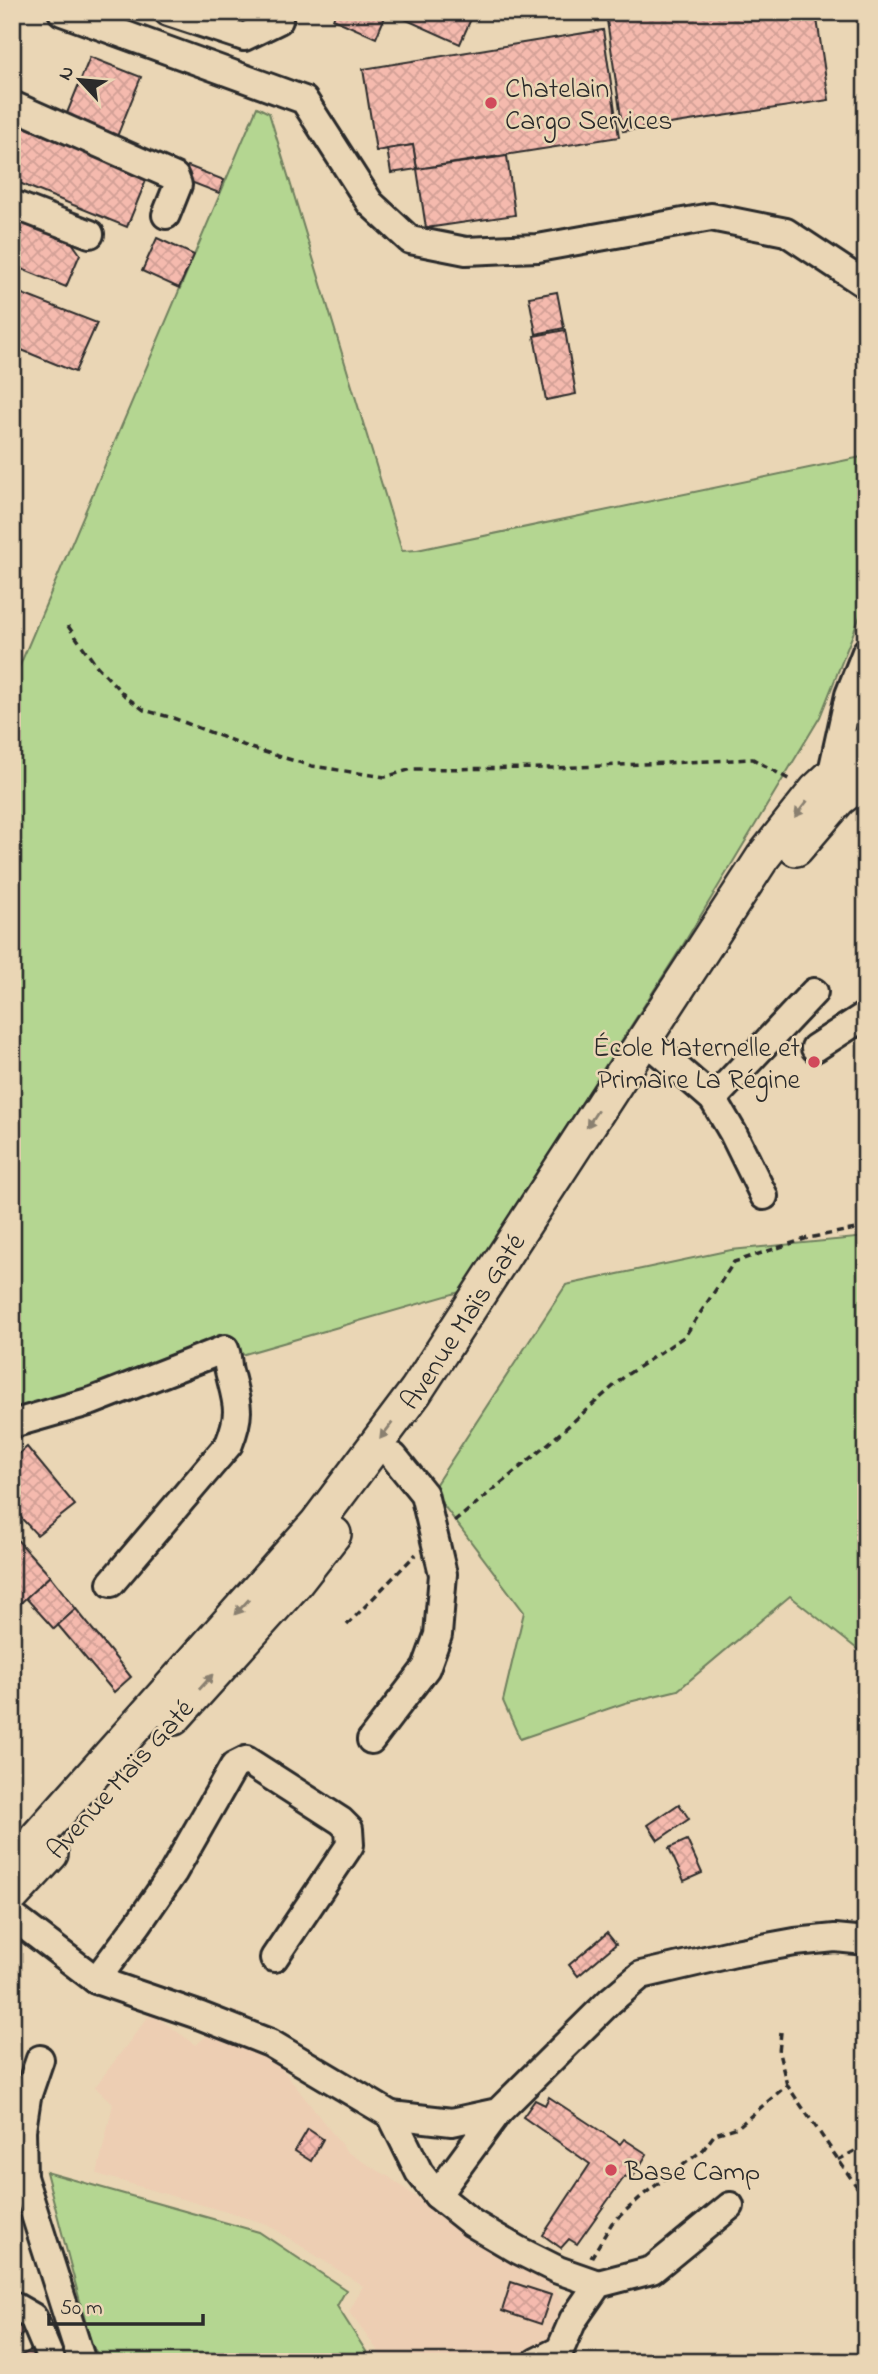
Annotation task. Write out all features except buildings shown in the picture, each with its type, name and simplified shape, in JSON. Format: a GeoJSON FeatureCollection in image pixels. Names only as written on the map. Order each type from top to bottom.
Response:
{"type":"FeatureCollection","features":[{"type":"Feature","properties":{"kind":"main road","name":"Avenue Maïs Gaté"},"geometry":{"type":"LineString","coordinates":[[12,1865],[317,1522],[408,1402],[763,857],[866,743]]}},
{"type":"Feature","properties":{"kind":"main road","name":"Avenue Maïs Gaté"},"geometry":{"type":"LineString","coordinates":[[12,1896],[295,1584],[418,1427],[788,857],[829,787],[866,779]]}},
{"type":"Feature","properties":{"kind":"street"},"geometry":{"type":"LineString","coordinates":[[62,12],[304,100],[370,203],[410,240],[466,251],[538,248],[711,217],[786,232],[866,285]]}},
{"type":"Feature","properties":{"kind":"street"},"geometry":{"type":"LineString","coordinates":[[168,12],[244,37],[279,20]]}},
{"type":"Feature","properties":{"kind":"street"},"geometry":{"type":"LineString","coordinates":[[12,105],[175,177],[178,185],[166,215]]}},
{"type":"Feature","properties":{"kind":"street"},"geometry":{"type":"LineString","coordinates":[[12,204],[90,234]]}},
{"type":"Feature","properties":{"kind":"street"},"geometry":{"type":"LineString","coordinates":[[829,787],[849,695],[866,652]]}},
{"type":"Feature","properties":{"kind":"street"},"geometry":{"type":"LineString","coordinates":[[713,1099],[814,992]]}},
{"type":"Feature","properties":{"kind":"street"},"geometry":{"type":"LineString","coordinates":[[816,1048],[866,1015]]}},
{"type":"Feature","properties":{"kind":"street"},"geometry":{"type":"LineString","coordinates":[[660,1053],[713,1099],[764,1196]]}},
{"type":"Feature","properties":{"kind":"street"},"geometry":{"type":"LineString","coordinates":[[12,1424],[92,1401],[225,1349],[227,1352],[228,1367],[238,1403],[237,1423],[229,1444],[111,1583]]}},
{"type":"Feature","properties":{"kind":"street"},"geometry":{"type":"LineString","coordinates":[[371,1740],[426,1668],[438,1635],[443,1574],[424,1494],[394,1457]]}},
{"type":"Feature","properties":{"kind":"street"},"geometry":{"type":"LineString","coordinates":[[96,1980],[173,1873],[234,1766],[246,1760],[341,1821],[349,1829],[350,1844],[274,1958]]}},
{"type":"Feature","properties":{"kind":"street"},"geometry":{"type":"LineString","coordinates":[[12,1916],[96,1980],[270,2043],[391,2115],[452,2122],[498,2112]]}},
{"type":"Feature","properties":{"kind":"street"},"geometry":{"type":"LineString","coordinates":[[437,2195],[498,2112],[610,2001],[641,1975],[795,1942],[835,1938],[866,1941]]}},
{"type":"Feature","properties":{"kind":"street"},"geometry":{"type":"LineString","coordinates":[[40,2059],[27,2097],[22,2130],[23,2177],[82,2362]]}},
{"type":"Feature","properties":{"kind":"street"},"geometry":{"type":"LineString","coordinates":[[391,2115],[419,2172],[437,2195],[472,2223],[518,2250],[558,2270],[589,2281],[652,2270],[730,2206]]}},
{"type":"Feature","properties":{"kind":"street"},"geometry":{"type":"LineString","coordinates":[[536,2362],[560,2350],[589,2281]]}},
{"type":"Feature","properties":{"kind":"street"},"geometry":{"type":"LineString","coordinates":[[12,2305],[33,2317],[52,2362]]}},
{"type":"Feature","properties":{"kind":"path"},"geometry":{"type":"LineString","coordinates":[[68,626],[96,665],[125,696],[144,710],[173,718],[251,748],[312,766],[385,777],[412,769],[555,768],[753,759],[786,779],[829,787]]}},
{"type":"Feature","properties":{"kind":"path"},"geometry":{"type":"LineString","coordinates":[[347,1625],[417,1552],[541,1450],[625,1376],[685,1336],[734,1262],[808,1238],[866,1227]]}},
{"type":"Feature","properties":{"kind":"path"},"geometry":{"type":"LineString","coordinates":[[781,2032],[779,2053],[787,2085],[866,2200]]}},
{"type":"Feature","properties":{"kind":"path"},"geometry":{"type":"LineString","coordinates":[[589,2281],[612,2224],[643,2195],[703,2150],[715,2134],[738,2127],[787,2085]]}},
{"type":"Feature","properties":{"kind":"path"},"geometry":{"type":"LineString","coordinates":[[838,2160],[866,2145]]}},
{"type":"Feature","properties":{"kind":"shaded area"},"geometry":{"type":"Polygon","coordinates":[[[236,2010],[347,2152],[389,2177],[478,2243],[552,2285],[562,2301],[548,2343],[507,2362],[386,2362],[349,2312],[363,2286],[267,2224],[97,2174],[113,2104],[95,2087],[151,2013],[196,2045],[236,2010]]]}},
{"type":"Feature","properties":{"kind":"green space"},"geometry":{"type":"Polygon","coordinates":[[[257,107],[269,113],[402,551],[866,456],[866,601],[820,717],[683,945],[460,1292],[12,1421],[12,684],[257,107]]]}},
{"type":"Feature","properties":{"kind":"green space"},"geometry":{"type":"Polygon","coordinates":[[[866,1237],[866,1656],[790,1596],[678,1690],[625,1703],[520,1739],[503,1701],[524,1612],[432,1490],[566,1285],[731,1250],[866,1237]]]}},
{"type":"Feature","properties":{"kind":"green space"},"geometry":{"type":"Polygon","coordinates":[[[46,2172],[259,2232],[346,2290],[337,2306],[369,2356],[362,2362],[102,2362],[91,2343],[46,2172]]]}},
{"type":"Feature","properties":{"kind":"place","name":"Chatelain Cargo Services"},"geometry":{"type":"Point","coordinates":[491,103]}},
{"type":"Feature","properties":{"kind":"place","name":"École Maternelle et Primaire La Régine"},"geometry":{"type":"Point","coordinates":[814,1062]}},
{"type":"Feature","properties":{"kind":"place","name":"Base Camp"},"geometry":{"type":"Point","coordinates":[611,2170]}}]}
